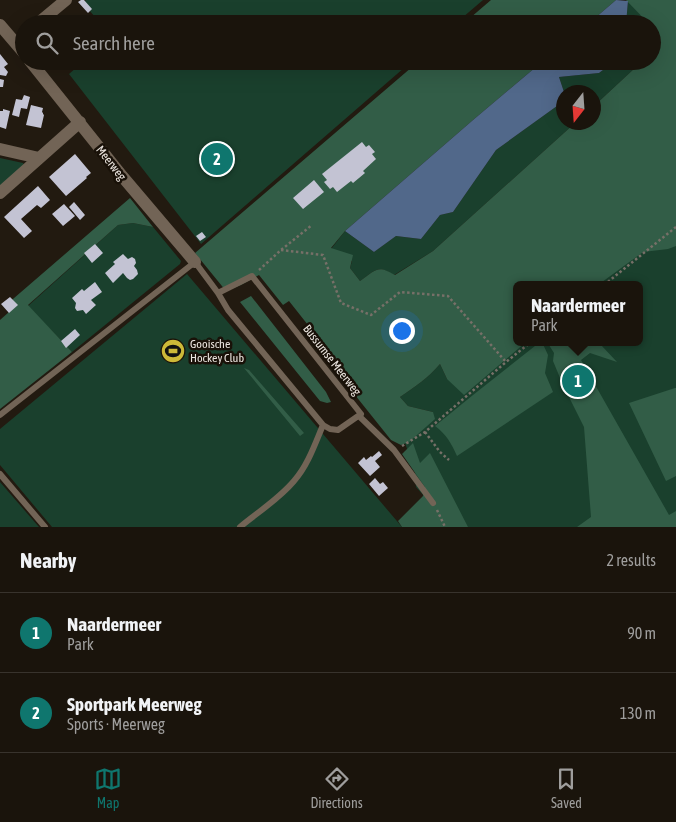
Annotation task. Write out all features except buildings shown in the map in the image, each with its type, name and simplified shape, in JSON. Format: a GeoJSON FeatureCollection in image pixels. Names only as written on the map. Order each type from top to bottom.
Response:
{"type":"FeatureCollection","features":[{"type":"Feature","properties":{"kind":"street"},"geometry":{"type":"LineString","coordinates":[[48,15],[66,0]]}},
{"type":"Feature","properties":{"kind":"street"},"geometry":{"type":"LineString","coordinates":[[0,25],[15,35]]}},
{"type":"Feature","properties":{"kind":"street","name":"Meerweg"},"geometry":{"type":"LineString","coordinates":[[37,70],[122,176],[195,262]]}},
{"type":"Feature","properties":{"kind":"street"},"geometry":{"type":"LineString","coordinates":[[0,193],[80,122]]}},
{"type":"Feature","properties":{"kind":"street"},"geometry":{"type":"LineString","coordinates":[[0,149],[39,158]]}},
{"type":"Feature","properties":{"kind":"lane"},"geometry":{"type":"LineString","coordinates":[[0,415],[195,262],[228,310],[323,425],[311,454],[295,480],[278,497],[240,527]]}},
{"type":"Feature","properties":{"kind":"lane"},"geometry":{"type":"LineString","coordinates":[[218,293],[252,276]]}},
{"type":"Feature","properties":{"kind":"lane","name":"Bussumse Meerweg"},"geometry":{"type":"LineString","coordinates":[[252,276],[361,414],[338,430],[330,429],[323,425]]}},
{"type":"Feature","properties":{"kind":"lane"},"geometry":{"type":"LineString","coordinates":[[359,416],[394,450],[433,502]]}},
{"type":"Feature","properties":{"kind":"lane"},"geometry":{"type":"LineString","coordinates":[[0,474],[45,527]]}},
{"type":"Feature","properties":{"kind":"path"},"geometry":{"type":"LineString","coordinates":[[252,276],[312,225]]}},
{"type":"Feature","properties":{"kind":"path"},"geometry":{"type":"LineString","coordinates":[[609,281],[676,227]]}},
{"type":"Feature","properties":{"kind":"path"},"geometry":{"type":"LineString","coordinates":[[281,250],[323,255],[341,303],[371,315],[400,292],[448,296],[506,362]]}},
{"type":"Feature","properties":{"kind":"path"},"geometry":{"type":"LineString","coordinates":[[394,450],[425,432],[526,346]]}},
{"type":"Feature","properties":{"kind":"path"},"geometry":{"type":"LineString","coordinates":[[425,432],[440,452],[449,460]]}},
{"type":"Feature","properties":{"kind":"path"},"geometry":{"type":"LineString","coordinates":[[433,502],[445,527]]}},
{"type":"Feature","properties":{"kind":"green space"},"geometry":{"type":"Polygon","coordinates":[[[86,0],[483,0],[466,15],[93,15],[83,3],[86,0]]]}},
{"type":"Feature","properties":{"kind":"green space"},"geometry":{"type":"Polygon","coordinates":[[[491,0],[616,0],[598,15],[474,15],[491,0]]]}},
{"type":"Feature","properties":{"kind":"green space"},"geometry":{"type":"Polygon","coordinates":[[[626,0],[676,0],[676,246],[668,249],[643,252],[603,281],[513,281],[513,346],[521,346],[464,395],[447,379],[440,364],[431,374],[400,397],[408,406],[433,412],[435,419],[409,442],[401,445],[391,440],[327,360],[316,350],[323,344],[289,301],[283,305],[259,275],[226,291],[195,253],[408,70],[532,70],[345,231],[331,248],[353,255],[350,268],[360,281],[373,271],[380,269],[395,275],[433,251],[567,130],[601,130],[601,99],[633,70],[661,70],[661,15],[640,15],[626,0]]]}},
{"type":"Feature","properties":{"kind":"green space"},"geometry":{"type":"Polygon","coordinates":[[[628,1],[641,15],[627,15],[628,1]]]}},
{"type":"Feature","properties":{"kind":"green space"},"geometry":{"type":"Polygon","coordinates":[[[74,70],[402,70],[201,244],[69,74],[74,70]]]}},
{"type":"Feature","properties":{"kind":"green space"},"geometry":{"type":"Polygon","coordinates":[[[603,70],[633,70],[601,99],[601,85],[562,85],[559,77],[599,73],[603,70]]]}},
{"type":"Feature","properties":{"kind":"green space"},"geometry":{"type":"Polygon","coordinates":[[[556,107],[556,130],[567,130],[433,251],[394,275],[380,269],[373,271],[360,281],[350,268],[352,261],[331,249],[345,231],[374,252],[396,236],[421,239],[440,215],[453,212],[496,150],[556,107]]]}},
{"type":"Feature","properties":{"kind":"green space"},"geometry":{"type":"Polygon","coordinates":[[[0,158],[23,163],[25,166],[0,193],[0,158]]]}},
{"type":"Feature","properties":{"kind":"green space"},"geometry":{"type":"Polygon","coordinates":[[[130,198],[153,227],[133,223],[118,225],[28,305],[72,352],[0,409],[0,320],[9,312],[6,305],[130,198]]]}},
{"type":"Feature","properties":{"kind":"green space"},"geometry":{"type":"Polygon","coordinates":[[[676,214],[676,527],[421,527],[424,496],[416,487],[415,472],[405,443],[433,412],[408,406],[400,397],[431,374],[440,364],[447,379],[517,346],[643,346],[643,281],[597,281],[676,214]]]}},
{"type":"Feature","properties":{"kind":"green space"},"geometry":{"type":"Polygon","coordinates":[[[133,223],[153,227],[181,261],[180,264],[72,352],[28,306],[118,225],[133,223]]]}},
{"type":"Feature","properties":{"kind":"green space","name":"Gooische Hockey Club"},"geometry":{"type":"Polygon","coordinates":[[[187,274],[402,527],[52,527],[0,465],[0,429],[187,274]]]}},
{"type":"Feature","properties":{"kind":"green space"},"geometry":{"type":"Polygon","coordinates":[[[251,296],[326,392],[331,402],[320,401],[240,302],[251,296]]]}},
{"type":"Feature","properties":{"kind":"green space"},"geometry":{"type":"Polygon","coordinates":[[[535,346],[544,346],[548,355],[545,373],[553,392],[457,456],[443,433],[435,426],[535,346]]]}},
{"type":"Feature","properties":{"kind":"green space"},"geometry":{"type":"Polygon","coordinates":[[[550,346],[602,346],[617,362],[590,353],[581,360],[669,515],[676,511],[676,527],[577,527],[591,517],[584,427],[553,361],[554,353],[550,346]]]}},
{"type":"Feature","properties":{"kind":"green space"},"geometry":{"type":"Polygon","coordinates":[[[244,368],[249,370],[304,433],[300,436],[244,368]]]}},
{"type":"Feature","properties":{"kind":"green space"},"geometry":{"type":"Polygon","coordinates":[[[676,388],[676,476],[666,481],[629,403],[676,388]]]}},
{"type":"Feature","properties":{"kind":"green space"},"geometry":{"type":"Polygon","coordinates":[[[413,443],[420,463],[430,453],[468,527],[402,527],[398,521],[423,496],[425,487],[402,454],[413,443]]]}},
{"type":"Feature","properties":{"kind":"green space"},"geometry":{"type":"Polygon","coordinates":[[[0,482],[39,527],[0,527],[0,482]]]}},
{"type":"Feature","properties":{"kind":"water"},"geometry":{"type":"Polygon","coordinates":[[[616,0],[628,1],[627,15],[598,15],[616,0]]]}},
{"type":"Feature","properties":{"kind":"water"},"geometry":{"type":"Polygon","coordinates":[[[532,70],[603,70],[599,73],[559,77],[562,85],[556,85],[556,107],[496,150],[453,212],[440,215],[421,239],[396,236],[374,252],[345,231],[532,70]]]}},
{"type":"Feature","properties":{"kind":"place","name":"Sportpark Meerweg"},"geometry":{"type":"Point","coordinates":[217,159]}},
{"type":"Feature","properties":{"kind":"place","name":"Gooische Hockey Club"},"geometry":{"type":"Point","coordinates":[173,351]}},
{"type":"Feature","properties":{"kind":"place","name":"Naardermeer"},"geometry":{"type":"Point","coordinates":[578,381]}}]}
